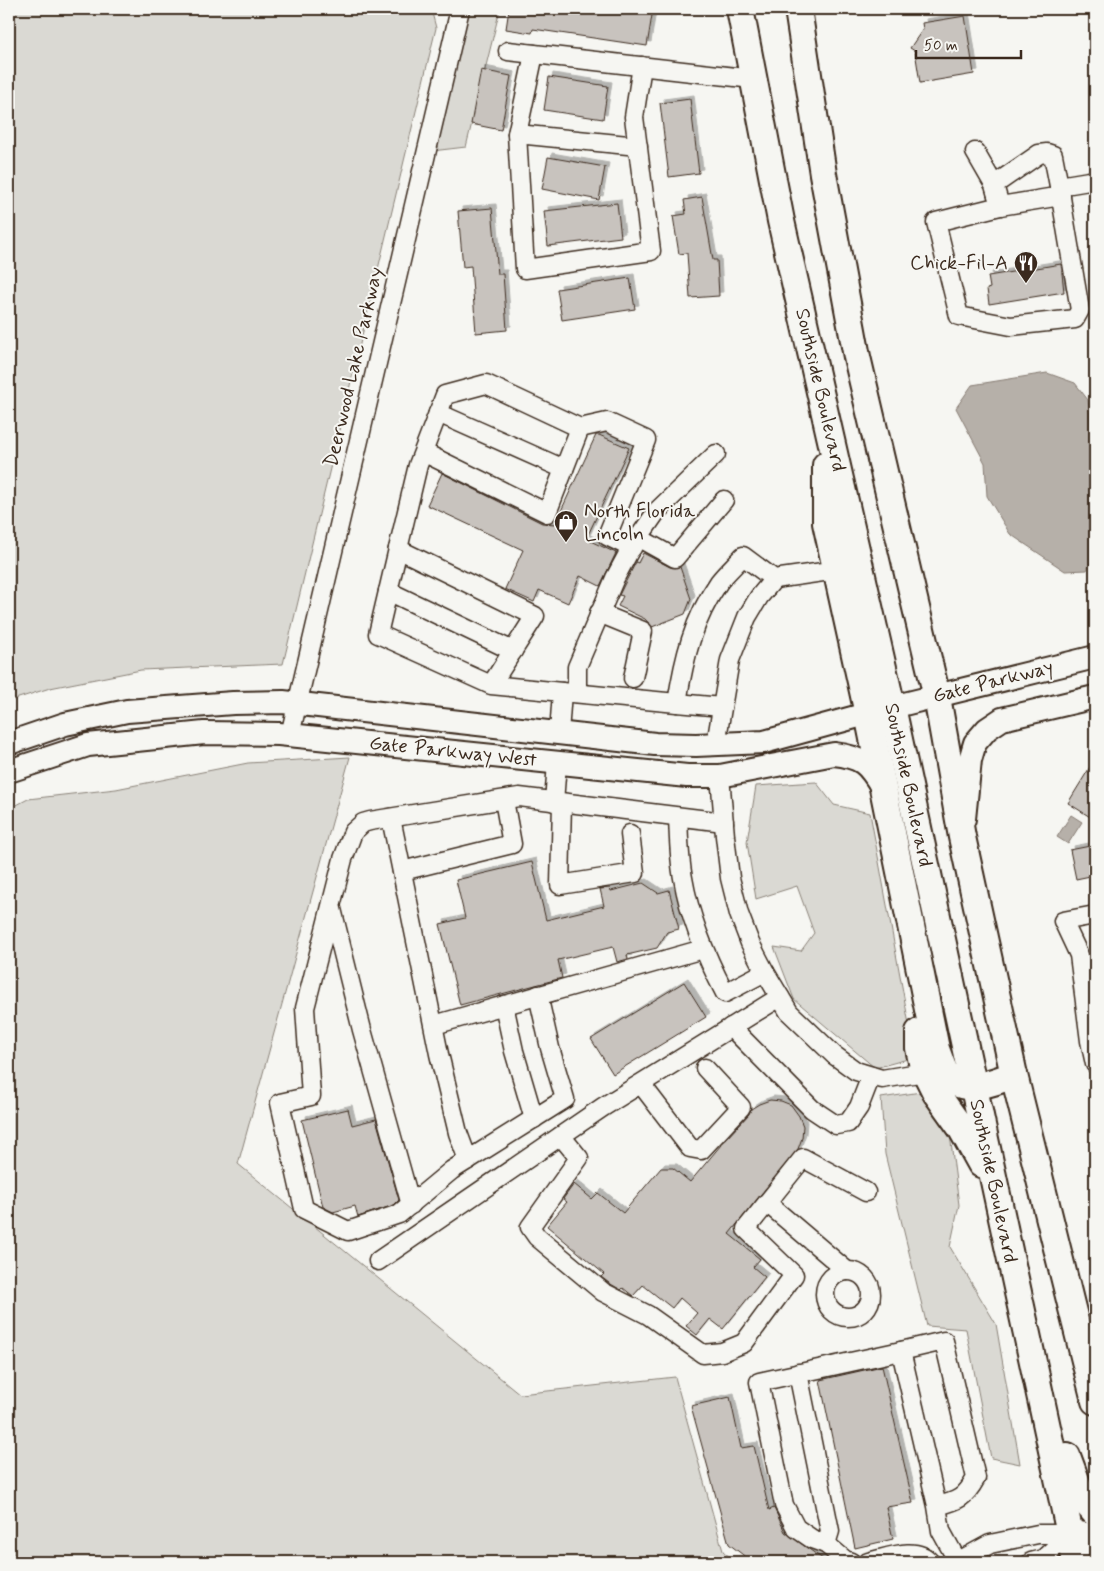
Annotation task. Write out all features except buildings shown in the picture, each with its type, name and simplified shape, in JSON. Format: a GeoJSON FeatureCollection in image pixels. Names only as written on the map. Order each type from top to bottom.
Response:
{"type":"FeatureCollection","features":[{"type":"Feature","properties":{"kind":"highway","name":"Southside Boulevard"},"geometry":{"type":"LineString","coordinates":[[740,9],[752,79],[781,221],[825,410],[880,711],[973,1088],[1076,1562]]}},
{"type":"Feature","properties":{"kind":"highway"},"geometry":{"type":"LineString","coordinates":[[798,9],[823,174],[857,357],[938,696],[962,837],[1014,1076],[1095,1401]]}},
{"type":"Feature","properties":{"kind":"highway"},"geometry":{"type":"LineString","coordinates":[[825,410],[826,523],[837,570],[880,711],[884,791],[936,1049],[945,1072],[957,1084],[973,1088],[1014,1076]]}},
{"type":"Feature","properties":{"kind":"highway"},"geometry":{"type":"LineString","coordinates":[[917,953],[919,1048],[925,1072],[936,1093],[961,1128],[995,1188]]}},
{"type":"Feature","properties":{"kind":"highway"},"geometry":{"type":"LineString","coordinates":[[1030,1352],[1083,1499],[1095,1513]]}},
{"type":"Feature","properties":{"kind":"highway"},"geometry":{"type":"LineString","coordinates":[[1070,1534],[1085,1536],[1095,1544]]}},
{"type":"Feature","properties":{"kind":"main road","name":"Gate Parkway"},"geometry":{"type":"LineString","coordinates":[[880,711],[1095,657]]}},
{"type":"Feature","properties":{"kind":"main road","name":"Gate Parkway"},"geometry":{"type":"LineString","coordinates":[[962,837],[970,760],[975,744],[987,729],[1002,718],[1095,697]]}},
{"type":"Feature","properties":{"kind":"main road","name":"Gate Parkway West"},"geometry":{"type":"LineString","coordinates":[[9,743],[65,724],[127,711],[234,703],[297,704],[655,744],[764,742],[880,711]]}},
{"type":"Feature","properties":{"kind":"main road","name":"Gate Parkway West"},"geometry":{"type":"LineString","coordinates":[[9,771],[88,745],[204,733],[290,735],[687,776],[720,776],[834,754],[851,756],[870,767],[884,791]]}},
{"type":"Feature","properties":{"kind":"main road"},"geometry":{"type":"LineString","coordinates":[[557,763],[559,733]]}},
{"type":"Feature","properties":{"kind":"main road"},"geometry":{"type":"LineString","coordinates":[[720,744],[720,776]]}},
{"type":"Feature","properties":{"kind":"street","name":"Deerwood Lake Parkway"},"geometry":{"type":"LineString","coordinates":[[290,735],[460,9]]}},
{"type":"Feature","properties":{"kind":"street"},"geometry":{"type":"LineString","coordinates":[[508,51],[752,79]]}},
{"type":"Feature","properties":{"kind":"street"},"geometry":{"type":"LineString","coordinates":[[534,54],[517,134],[524,269],[651,250],[634,117],[642,66]]}},
{"type":"Feature","properties":{"kind":"street"},"geometry":{"type":"LineString","coordinates":[[517,134],[638,146]]}},
{"type":"Feature","properties":{"kind":"street"},"geometry":{"type":"LineString","coordinates":[[975,152],[994,185],[1000,206]]}},
{"type":"Feature","properties":{"kind":"street"},"geometry":{"type":"LineString","coordinates":[[994,185],[1040,154],[1047,153],[1053,155],[1060,191],[1080,310],[1075,319],[1011,326],[959,316],[936,222],[1060,191],[1095,180]]}},
{"type":"Feature","properties":{"kind":"street"},"geometry":{"type":"LineString","coordinates":[[722,707],[491,685],[378,634],[418,465],[445,395],[486,384],[580,428],[607,422],[646,440],[607,536],[635,543],[675,558],[724,500]]}},
{"type":"Feature","properties":{"kind":"street"},"geometry":{"type":"LineString","coordinates":[[438,413],[564,469]]}},
{"type":"Feature","properties":{"kind":"street"},"geometry":{"type":"LineString","coordinates":[[423,452],[547,513],[580,428]]}},
{"type":"Feature","properties":{"kind":"street"},"geometry":{"type":"LineString","coordinates":[[559,733],[577,667],[615,578],[635,543],[658,511],[716,454]]}},
{"type":"Feature","properties":{"kind":"street"},"geometry":{"type":"LineString","coordinates":[[398,549],[535,616],[491,685]]}},
{"type":"Feature","properties":{"kind":"street"},"geometry":{"type":"LineString","coordinates":[[677,702],[691,636],[703,609],[720,581],[743,556],[774,579]]}},
{"type":"Feature","properties":{"kind":"street"},"geometry":{"type":"LineString","coordinates":[[720,744],[718,732],[730,660],[747,617],[759,597],[774,579],[837,570]]}},
{"type":"Feature","properties":{"kind":"street"},"geometry":{"type":"LineString","coordinates":[[388,591],[513,651]]}},
{"type":"Feature","properties":{"kind":"street"},"geometry":{"type":"LineString","coordinates":[[599,613],[643,631],[633,678]]}},
{"type":"Feature","properties":{"kind":"street"},"geometry":{"type":"LineString","coordinates":[[557,763],[560,885],[635,873],[630,834]]}},
{"type":"Feature","properties":{"kind":"street"},"geometry":{"type":"LineString","coordinates":[[720,776],[730,878],[739,914],[750,943],[789,1012],[834,1055],[856,1071],[882,1079],[925,1072]]}},
{"type":"Feature","properties":{"kind":"street"},"geometry":{"type":"LineString","coordinates":[[538,995],[550,1048],[565,1099],[452,1170],[399,1214],[348,1231],[304,1209],[280,1103],[311,1096],[305,1008],[343,859],[353,832],[363,823],[519,797],[724,822]]}},
{"type":"Feature","properties":{"kind":"street"},"geometry":{"type":"LineString","coordinates":[[402,871],[512,844],[504,800]]}},
{"type":"Feature","properties":{"kind":"street"},"geometry":{"type":"LineString","coordinates":[[678,817],[683,878],[691,912],[703,949],[725,993],[765,972]]}},
{"type":"Feature","properties":{"kind":"street"},"geometry":{"type":"LineString","coordinates":[[390,818],[450,1101],[458,1133],[468,1160]]}},
{"type":"Feature","properties":{"kind":"street"},"geometry":{"type":"LineString","coordinates":[[331,906],[362,1030],[411,1205]]}},
{"type":"Feature","properties":{"kind":"street"},"geometry":{"type":"LineString","coordinates":[[1095,915],[1063,921],[1079,955],[1090,1041],[1095,1064]]}},
{"type":"Feature","properties":{"kind":"street"},"geometry":{"type":"LineString","coordinates":[[434,1024],[703,949]]}},
{"type":"Feature","properties":{"kind":"street"},"geometry":{"type":"LineString","coordinates":[[378,1261],[561,1136],[780,997]]}},
{"type":"Feature","properties":{"kind":"street"},"geometry":{"type":"LineString","coordinates":[[504,1005],[514,1051],[534,1119]]}},
{"type":"Feature","properties":{"kind":"street"},"geometry":{"type":"LineString","coordinates":[[731,1028],[812,1109],[836,1125],[848,1123],[859,1107],[872,1076]]}},
{"type":"Feature","properties":{"kind":"street"},"geometry":{"type":"LineString","coordinates":[[641,1084],[690,1148],[701,1150],[741,1107],[705,1068]]}},
{"type":"Feature","properties":{"kind":"street"},"geometry":{"type":"LineString","coordinates":[[561,1136],[579,1158],[530,1227],[537,1237],[603,1292],[648,1315],[703,1354],[722,1352],[744,1342],[794,1275],[746,1229],[803,1158],[866,1192]]}},
{"type":"Feature","properties":{"kind":"street"},"geometry":{"type":"LineString","coordinates":[[767,1203],[847,1271]]}},
{"type":"Feature","properties":{"kind":"street"},"geometry":{"type":"LineString","coordinates":[[852,1562],[845,1560],[826,1544],[812,1539],[796,1528],[784,1505],[760,1382],[944,1341],[976,1478],[969,1492],[957,1501],[937,1506]]}},
{"type":"Feature","properties":{"kind":"street"},"geometry":{"type":"LineString","coordinates":[[901,1351],[937,1506],[941,1531],[958,1562],[990,1544],[1038,1534],[1070,1534]]}},
{"type":"Feature","properties":{"kind":"street"},"geometry":{"type":"LineString","coordinates":[[798,1372],[830,1531],[826,1544]]}},
{"type":"Feature","properties":{"kind":"street"},"geometry":{"type":"LineString","coordinates":[[1031,1562],[1042,1559],[1070,1534]]}},
{"type":"Feature","properties":{"kind":"street"},"geometry":{"type":"LineString","coordinates":[[868,1562],[914,1552],[927,1558],[930,1562]]}},
{"type":"Feature","properties":{"kind":"shaded area"},"geometry":{"type":"Polygon","coordinates":[[[9,9],[431,9],[436,28],[283,664],[141,670],[50,688],[9,701],[9,9]]]}},
{"type":"Feature","properties":{"kind":"shaded area"},"geometry":{"type":"Polygon","coordinates":[[[466,9],[500,9],[466,147],[432,151],[466,9]]]}},
{"type":"Feature","properties":{"kind":"shaded area"},"geometry":{"type":"Polygon","coordinates":[[[1047,373],[1075,383],[1088,400],[1095,460],[1095,541],[1094,555],[1087,570],[1065,571],[1010,534],[987,496],[985,463],[956,408],[972,385],[1047,373]]]}},
{"type":"Feature","properties":{"kind":"shaded area"},"geometry":{"type":"Polygon","coordinates":[[[350,757],[238,1164],[520,1394],[675,1377],[723,1551],[735,1562],[9,1562],[9,809],[28,799],[116,789],[248,763],[350,757]]]}},
{"type":"Feature","properties":{"kind":"shaded area"},"geometry":{"type":"Polygon","coordinates":[[[816,782],[834,805],[870,813],[915,1057],[875,1068],[794,999],[774,947],[801,951],[814,933],[797,886],[756,899],[747,842],[756,786],[816,782]]]}},
{"type":"Feature","properties":{"kind":"shaded area"},"geometry":{"type":"Polygon","coordinates":[[[1071,815],[1082,822],[1068,844],[1057,837],[1071,815]]]}},
{"type":"Feature","properties":{"kind":"shaded area"},"geometry":{"type":"Polygon","coordinates":[[[921,1092],[948,1119],[959,1205],[950,1247],[996,1324],[1020,1464],[991,1458],[966,1329],[927,1326],[885,1154],[881,1098],[921,1092]]]}},
{"type":"Feature","properties":{"kind":"place","name":"Chick-Fil-A"},"geometry":{"type":"Point","coordinates":[1026,284]}},
{"type":"Feature","properties":{"kind":"place","name":"North Florida Lincoln"},"geometry":{"type":"Point","coordinates":[566,543]}}]}
